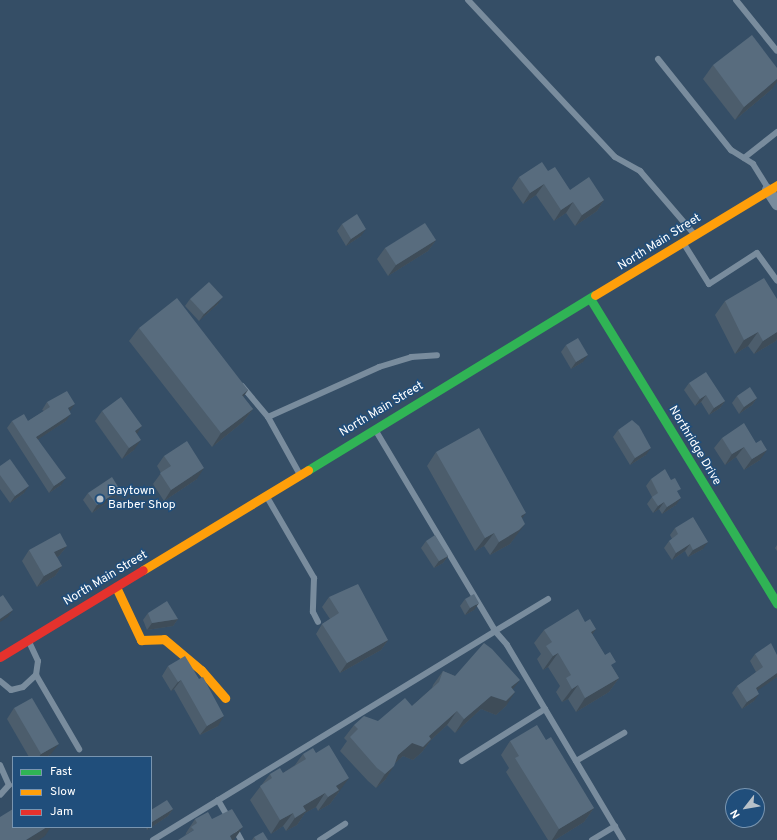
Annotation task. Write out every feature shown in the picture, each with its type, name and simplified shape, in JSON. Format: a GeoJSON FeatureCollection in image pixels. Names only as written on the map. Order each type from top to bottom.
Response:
{"type":"FeatureCollection","features":[{"type":"Feature","properties":{"kind":"main road","name":"North Main Street"},"geometry":{"type":"LineString","coordinates":[[0,657],[116,588],[299,473],[591,300],[773,187]]}},
{"type":"Feature","properties":{"kind":"main road","name":"Northridge Drive"},"geometry":{"type":"LineString","coordinates":[[591,300],[777,604]]}},
{"type":"Feature","properties":{"kind":"main road"},"geometry":{"type":"LineString","coordinates":[[116,588],[142,640],[164,639],[201,670],[225,698]]}},
{"type":"Feature","properties":{"kind":"street"},"geometry":{"type":"LineString","coordinates":[[773,187],[777,204]]}},
{"type":"Feature","properties":{"kind":"lane"},"geometry":{"type":"LineString","coordinates":[[468,0],[615,157],[640,171],[695,235]]}},
{"type":"Feature","properties":{"kind":"lane"},"geometry":{"type":"LineString","coordinates":[[736,0],[777,51]]}},
{"type":"Feature","properties":{"kind":"lane"},"geometry":{"type":"LineString","coordinates":[[658,59],[731,150],[753,164],[773,187]]}},
{"type":"Feature","properties":{"kind":"lane"},"geometry":{"type":"LineString","coordinates":[[744,158],[777,132]]}},
{"type":"Feature","properties":{"kind":"lane"},"geometry":{"type":"LineString","coordinates":[[683,242],[709,284],[757,253],[777,281]]}},
{"type":"Feature","properties":{"kind":"lane"},"geometry":{"type":"LineString","coordinates":[[268,417],[379,367],[411,356],[437,355]]}},
{"type":"Feature","properties":{"kind":"lane"},"geometry":{"type":"LineString","coordinates":[[237,380],[268,417],[299,473]]}},
{"type":"Feature","properties":{"kind":"lane"},"geometry":{"type":"LineString","coordinates":[[374,428],[495,631],[507,645],[623,840]]}},
{"type":"Feature","properties":{"kind":"lane"},"geometry":{"type":"LineString","coordinates":[[265,494],[314,578],[313,612],[318,622]]}},
{"type":"Feature","properties":{"kind":"lane"},"geometry":{"type":"LineString","coordinates":[[153,840],[548,599]]}},
{"type":"Feature","properties":{"kind":"lane"},"geometry":{"type":"LineString","coordinates":[[28,640],[38,661],[36,675],[79,749]]}},
{"type":"Feature","properties":{"kind":"lane"},"geometry":{"type":"LineString","coordinates":[[0,681],[11,690],[23,687],[36,675]]}},
{"type":"Feature","properties":{"kind":"lane"},"geometry":{"type":"LineString","coordinates":[[462,761],[545,709]]}},
{"type":"Feature","properties":{"kind":"lane"},"geometry":{"type":"LineString","coordinates":[[576,761],[624,733]]}},
{"type":"Feature","properties":{"kind":"lane"},"geometry":{"type":"LineString","coordinates":[[0,765],[9,785],[0,795]]}},
{"type":"Feature","properties":{"kind":"lane"},"geometry":{"type":"LineString","coordinates":[[218,800],[242,840]]}},
{"type":"Feature","properties":{"kind":"lane"},"geometry":{"type":"LineString","coordinates":[[320,840],[345,824]]}},
{"type":"Feature","properties":{"kind":"lane"},"geometry":{"type":"LineString","coordinates":[[592,840],[614,826]]}},
{"type":"Feature","properties":{"kind":"building"},"geometry":{"type":"Polygon","coordinates":[[[752,35],[777,68],[777,79],[744,107],[713,65],[752,35]]]}},
{"type":"Feature","properties":{"kind":"building"},"geometry":{"type":"Polygon","coordinates":[[[542,162],[548,171],[555,167],[570,190],[589,177],[604,200],[582,215],[573,202],[561,210],[544,184],[530,193],[519,177],[542,162]]]}},
{"type":"Feature","properties":{"kind":"building"},"geometry":{"type":"Polygon","coordinates":[[[357,214],[366,229],[351,239],[342,224],[357,214]]]}},
{"type":"Feature","properties":{"kind":"building"},"geometry":{"type":"Polygon","coordinates":[[[425,223],[436,240],[396,265],[385,248],[425,223]]]}},
{"type":"Feature","properties":{"kind":"building"},"geometry":{"type":"Polygon","coordinates":[[[764,278],[777,299],[777,332],[763,341],[758,332],[744,340],[725,301],[764,278]]]}},
{"type":"Feature","properties":{"kind":"building"},"geometry":{"type":"Polygon","coordinates":[[[209,282],[223,297],[204,314],[190,299],[209,282]]]}},
{"type":"Feature","properties":{"kind":"building"},"geometry":{"type":"Polygon","coordinates":[[[177,298],[248,390],[242,395],[253,409],[221,433],[139,328],[177,298]]]}},
{"type":"Feature","properties":{"kind":"building"},"geometry":{"type":"Polygon","coordinates":[[[578,338],[588,355],[576,362],[566,345],[578,338]]]}},
{"type":"Feature","properties":{"kind":"building"},"geometry":{"type":"Polygon","coordinates":[[[706,372],[725,401],[714,408],[706,395],[700,399],[689,383],[706,372]]]}},
{"type":"Feature","properties":{"kind":"building"},"geometry":{"type":"Polygon","coordinates":[[[750,387],[757,398],[744,407],[737,396],[750,387]]]}},
{"type":"Feature","properties":{"kind":"building"},"geometry":{"type":"Polygon","coordinates":[[[67,391],[75,404],[68,408],[71,414],[36,437],[66,478],[54,486],[12,421],[24,414],[28,421],[50,407],[47,402],[67,391]]]}},
{"type":"Feature","properties":{"kind":"building"},"geometry":{"type":"Polygon","coordinates":[[[121,397],[142,426],[135,431],[141,440],[129,448],[102,411],[121,397]]]}},
{"type":"Feature","properties":{"kind":"building"},"geometry":{"type":"Polygon","coordinates":[[[632,420],[639,426],[651,448],[635,458],[618,430],[632,420]]]}},
{"type":"Feature","properties":{"kind":"building"},"geometry":{"type":"Polygon","coordinates":[[[744,423],[756,443],[761,440],[767,450],[752,459],[744,447],[732,454],[722,438],[744,423]]]}},
{"type":"Feature","properties":{"kind":"building"},"geometry":{"type":"Polygon","coordinates":[[[479,428],[526,513],[521,516],[525,524],[519,530],[499,542],[494,533],[485,538],[436,452],[479,428]]]}},
{"type":"Feature","properties":{"kind":"building"},"geometry":{"type":"Polygon","coordinates":[[[187,441],[204,468],[171,490],[160,473],[171,466],[164,456],[187,441]]]}},
{"type":"Feature","properties":{"kind":"building"},"geometry":{"type":"Polygon","coordinates":[[[10,459],[29,486],[15,496],[0,475],[0,466],[10,459]]]}},
{"type":"Feature","properties":{"kind":"building"},"geometry":{"type":"Polygon","coordinates":[[[665,469],[671,480],[675,478],[681,489],[677,491],[681,498],[667,507],[664,502],[658,506],[652,497],[658,493],[651,479],[665,469]]]}},
{"type":"Feature","properties":{"kind":"building"},"geometry":{"type":"Polygon","coordinates":[[[112,477],[120,490],[97,505],[88,493],[112,477]]]}},
{"type":"Feature","properties":{"kind":"building"},"geometry":{"type":"Polygon","coordinates":[[[693,517],[708,542],[693,550],[690,544],[676,553],[669,541],[678,534],[675,528],[693,517]]]}},
{"type":"Feature","properties":{"kind":"building"},"geometry":{"type":"Polygon","coordinates":[[[60,533],[67,546],[54,552],[62,566],[44,576],[29,550],[60,533]]]}},
{"type":"Feature","properties":{"kind":"building"},"geometry":{"type":"Polygon","coordinates":[[[435,535],[448,556],[439,561],[426,541],[435,535]]]}},
{"type":"Feature","properties":{"kind":"building"},"geometry":{"type":"Polygon","coordinates":[[[358,584],[388,640],[347,663],[322,624],[339,613],[329,597],[358,584]]]}},
{"type":"Feature","properties":{"kind":"building"},"geometry":{"type":"Polygon","coordinates":[[[474,594],[479,603],[470,608],[465,599],[474,594]]]}},
{"type":"Feature","properties":{"kind":"building"},"geometry":{"type":"Polygon","coordinates":[[[3,595],[13,610],[0,619],[0,597],[3,595]]]}},
{"type":"Feature","properties":{"kind":"building"},"geometry":{"type":"Polygon","coordinates":[[[167,601],[178,619],[152,623],[148,613],[167,601]]]}},
{"type":"Feature","properties":{"kind":"building"},"geometry":{"type":"Polygon","coordinates":[[[578,609],[585,622],[590,619],[596,629],[591,632],[605,655],[610,652],[616,662],[611,665],[619,678],[585,698],[578,685],[572,689],[566,678],[571,675],[558,653],[553,656],[546,646],[552,642],[544,630],[578,609]]]}},
{"type":"Feature","properties":{"kind":"building"},"geometry":{"type":"Polygon","coordinates":[[[484,643],[492,649],[520,680],[511,687],[515,692],[506,701],[491,696],[464,719],[457,711],[429,736],[431,739],[423,747],[412,743],[398,755],[394,766],[385,774],[377,768],[350,737],[358,729],[354,725],[364,716],[378,721],[405,698],[412,706],[439,682],[443,671],[455,676],[484,643]]]}},
{"type":"Feature","properties":{"kind":"building"},"geometry":{"type":"Polygon","coordinates":[[[771,643],[777,655],[777,673],[756,688],[759,694],[747,702],[737,686],[763,667],[755,654],[771,643]]]}},
{"type":"Feature","properties":{"kind":"building"},"geometry":{"type":"Polygon","coordinates":[[[185,656],[199,679],[203,677],[224,716],[207,726],[181,680],[178,682],[168,666],[185,656]]]}},
{"type":"Feature","properties":{"kind":"building"},"geometry":{"type":"Polygon","coordinates":[[[32,698],[59,744],[41,754],[14,708],[32,698]]]}},
{"type":"Feature","properties":{"kind":"building"},"geometry":{"type":"Polygon","coordinates":[[[537,725],[546,740],[551,737],[594,808],[559,829],[515,758],[519,756],[510,741],[537,725]]]}},
{"type":"Feature","properties":{"kind":"building"},"geometry":{"type":"Polygon","coordinates":[[[329,745],[349,778],[336,786],[339,790],[328,797],[325,793],[303,806],[306,811],[295,818],[293,813],[280,820],[260,786],[272,778],[270,774],[280,768],[283,773],[306,759],[303,754],[313,748],[316,753],[329,745]]]}},
{"type":"Feature","properties":{"kind":"building"},"geometry":{"type":"Polygon","coordinates":[[[167,800],[173,809],[152,822],[152,809],[167,800]]]}},
{"type":"Feature","properties":{"kind":"building"},"geometry":{"type":"Polygon","coordinates":[[[232,809],[243,827],[230,836],[232,840],[178,840],[194,830],[191,827],[197,823],[195,819],[208,812],[212,819],[232,809]]]}},
{"type":"Feature","properties":{"kind":"building"},"geometry":{"type":"Polygon","coordinates":[[[12,810],[12,828],[45,828],[26,840],[0,840],[0,817],[12,810]]]}},
{"type":"Feature","properties":{"kind":"building"},"geometry":{"type":"Polygon","coordinates":[[[263,832],[268,840],[256,840],[254,837],[263,832]]]}},
{"type":"Feature","properties":{"kind":"traffic: fast"},"geometry":{"type":"LineString","coordinates":[[308,470],[595,295]]}},
{"type":"Feature","properties":{"kind":"traffic: fast"},"geometry":{"type":"LineString","coordinates":[[591,300],[777,604]]}},
{"type":"Feature","properties":{"kind":"traffic: slow"},"geometry":{"type":"LineString","coordinates":[[595,295],[777,185]]}},
{"type":"Feature","properties":{"kind":"traffic: slow"},"geometry":{"type":"LineString","coordinates":[[143,570],[308,470]]}},
{"type":"Feature","properties":{"kind":"traffic: slow"},"geometry":{"type":"LineString","coordinates":[[116,587],[141,640],[164,639],[201,670],[225,698]]}},
{"type":"Feature","properties":{"kind":"traffic: jam"},"geometry":{"type":"LineString","coordinates":[[0,657],[143,570]]}},
{"type":"Feature","properties":{"kind":"place","name":"Baytown Barber Shop"},"geometry":{"type":"Point","coordinates":[100,499]}}]}
